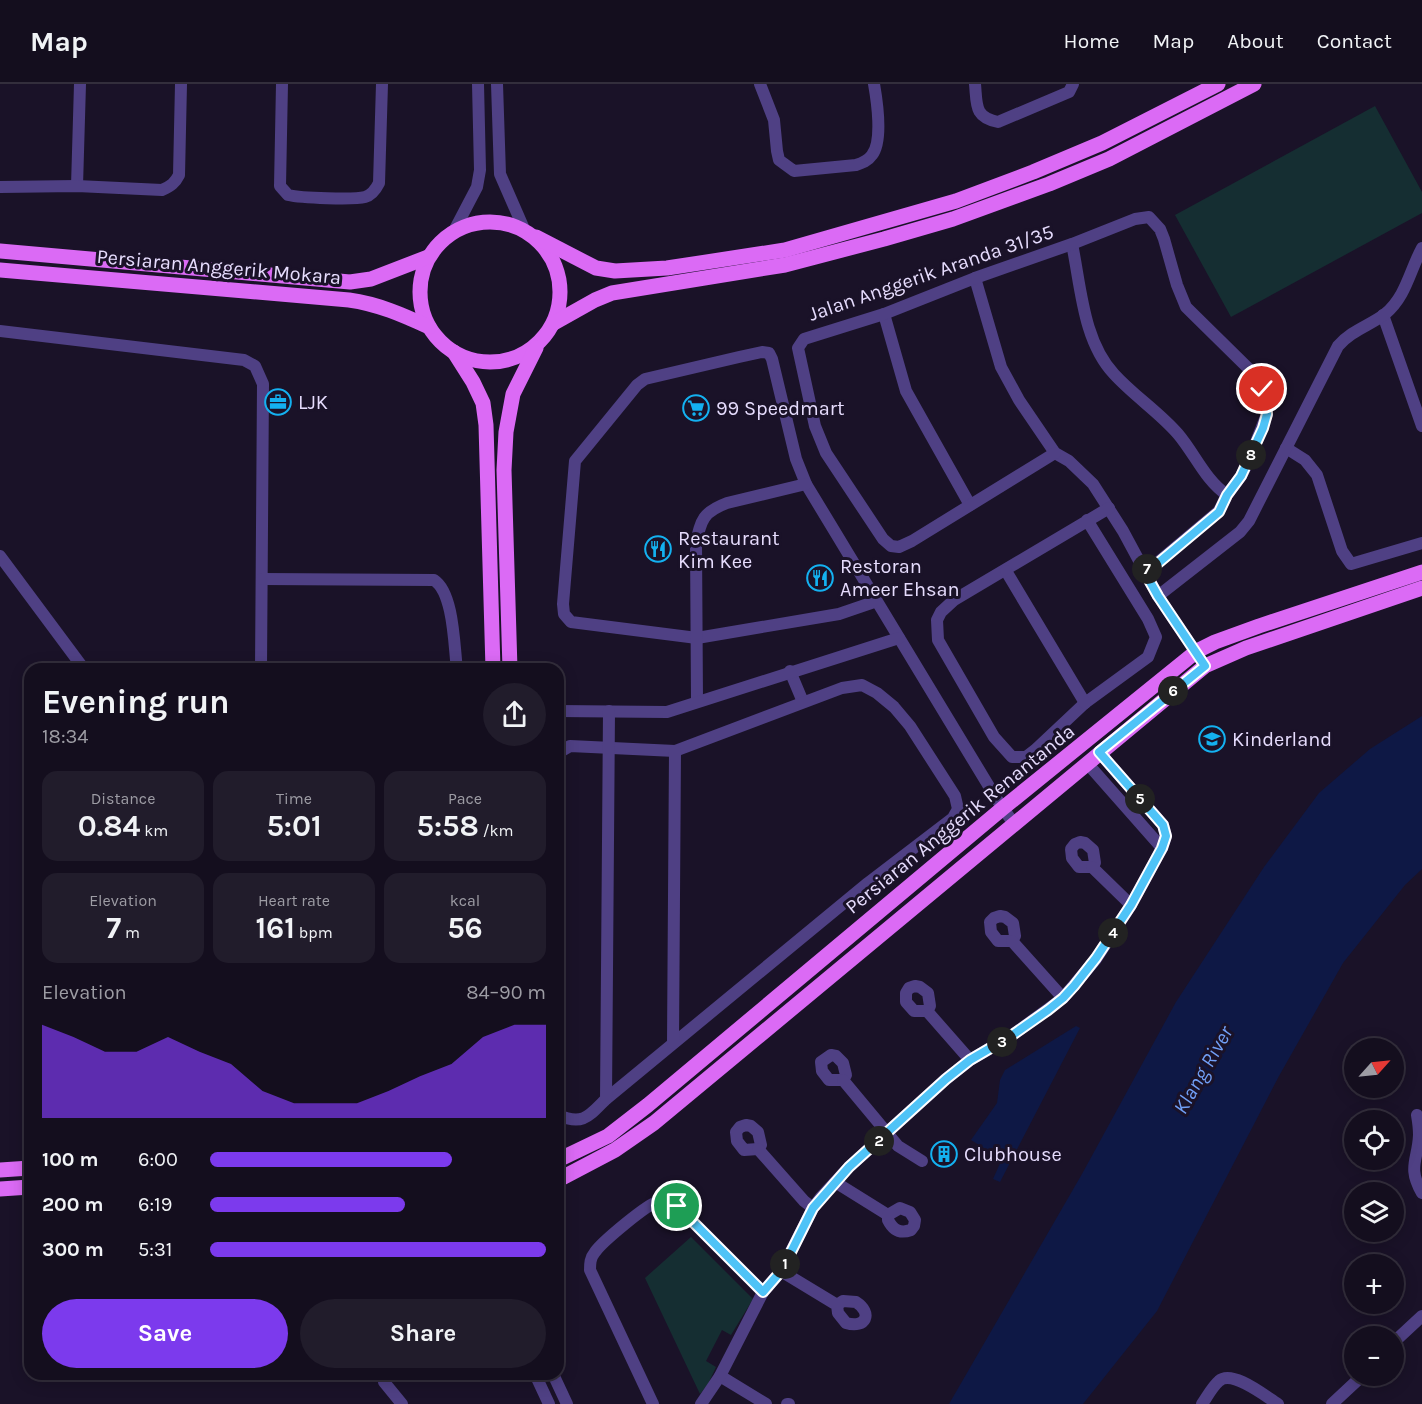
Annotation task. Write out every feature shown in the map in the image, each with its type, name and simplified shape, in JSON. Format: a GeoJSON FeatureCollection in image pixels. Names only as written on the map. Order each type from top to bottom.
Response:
{"type":"FeatureCollection","features":[{"type":"Feature","properties":{"kind":"main road"},"geometry":{"type":"LineString","coordinates":[[493,663],[486,425],[483,403],[454,352],[429,327],[422,310],[419,292],[428,257],[440,242],[455,230],[472,223],[490,220],[508,222],[596,268],[615,271],[667,268],[785,250],[956,201],[1033,172],[1102,143],[1218,84]]}},
{"type":"Feature","properties":{"kind":"main road"},"geometry":{"type":"LineString","coordinates":[[554,323],[612,293],[785,265],[953,219],[1109,159],[1254,84]]}},
{"type":"Feature","properties":{"kind":"main road"},"geometry":{"type":"LineString","coordinates":[[510,663],[504,470],[506,432],[513,394],[538,345],[554,323],[561,297],[558,271],[530,233]]}},
{"type":"Feature","properties":{"kind":"main road","name":"Persiaran Anggerik Mokara"},"geometry":{"type":"LineString","coordinates":[[0,251],[350,282],[371,279],[428,257]]}},
{"type":"Feature","properties":{"kind":"main road","name":"Persiaran Anggerik Mokara"},"geometry":{"type":"LineString","coordinates":[[0,270],[349,300],[371,303],[394,310],[429,327]]}},
{"type":"Feature","properties":{"kind":"main road"},"geometry":{"type":"LineString","coordinates":[[454,352],[470,360],[488,363],[506,362],[538,345]]}},
{"type":"Feature","properties":{"kind":"main road","name":"Persiaran Anggerik Renantanda"},"geometry":{"type":"LineString","coordinates":[[564,1157],[608,1136],[648,1105],[1003,808],[1197,651],[1258,626],[1422,572]]}},
{"type":"Feature","properties":{"kind":"main road","name":"Persiaran Anggerik Renantanda"},"geometry":{"type":"LineString","coordinates":[[564,1177],[615,1150],[654,1123],[1205,666],[1246,648],[1422,588]]}},
{"type":"Feature","properties":{"kind":"main road"},"geometry":{"type":"LineString","coordinates":[[0,1170],[24,1168]]}},
{"type":"Feature","properties":{"kind":"main road"},"geometry":{"type":"LineString","coordinates":[[0,1189],[24,1187]]}},
{"type":"Feature","properties":{"kind":"street"},"geometry":{"type":"LineString","coordinates":[[77,186],[80,84]]}},
{"type":"Feature","properties":{"kind":"street"},"geometry":{"type":"LineString","coordinates":[[0,187],[77,186],[158,190],[169,187],[179,175],[181,84]]}},
{"type":"Feature","properties":{"kind":"street"},"geometry":{"type":"LineString","coordinates":[[282,84],[280,186],[288,195],[323,197],[363,197],[371,194],[379,183],[382,84]]}},
{"type":"Feature","properties":{"kind":"street"},"geometry":{"type":"LineString","coordinates":[[455,230],[477,187],[480,170],[478,84]]}},
{"type":"Feature","properties":{"kind":"street"},"geometry":{"type":"LineString","coordinates":[[496,84],[500,174],[530,233]]}},
{"type":"Feature","properties":{"kind":"street"},"geometry":{"type":"LineString","coordinates":[[760,84],[774,120],[779,160],[794,171],[856,165],[873,155],[878,124],[874,84]]}},
{"type":"Feature","properties":{"kind":"street"},"geometry":{"type":"LineString","coordinates":[[975,84],[978,110],[983,117],[998,122],[1069,92],[1073,84]]}},
{"type":"Feature","properties":{"kind":"street","name":"Jalan Anggerik Aranda 31/35"},"geometry":{"type":"LineString","coordinates":[[1055,453],[912,541],[898,547],[891,546],[876,531],[820,439],[798,348],[804,339],[884,314],[1143,216],[1149,217],[1160,229],[1186,307],[1250,370],[1262,389],[1266,403],[1267,414],[1263,428],[1241,476],[1227,495]]}},
{"type":"Feature","properties":{"kind":"street"},"geometry":{"type":"LineString","coordinates":[[1072,244],[1086,319],[1091,335],[1107,365],[1112,373],[1178,435],[1217,488],[1227,495],[1219,512],[1157,564],[1144,571]]}},
{"type":"Feature","properties":{"kind":"street"},"geometry":{"type":"LineString","coordinates":[[1158,596],[1240,532],[1249,521],[1338,346],[1355,330],[1383,315],[1403,292],[1422,248]]}},
{"type":"Feature","properties":{"kind":"street"},"geometry":{"type":"LineString","coordinates":[[975,278],[1001,367],[1019,400],[1055,453],[1069,461],[1094,484],[1158,596],[1205,666]]}},
{"type":"Feature","properties":{"kind":"street"},"geometry":{"type":"LineString","coordinates":[[884,314],[906,391],[970,505]]}},
{"type":"Feature","properties":{"kind":"street"},"geometry":{"type":"LineString","coordinates":[[1383,315],[1420,412],[1422,426]]}},
{"type":"Feature","properties":{"kind":"street"},"geometry":{"type":"LineString","coordinates":[[0,331],[244,360],[255,366],[263,384],[261,663]]}},
{"type":"Feature","properties":{"kind":"street"},"geometry":{"type":"LineString","coordinates":[[877,601],[839,614],[697,638],[571,622],[567,618],[563,604],[574,461],[645,379],[762,352],[769,353],[796,459],[806,484],[1014,824]]}},
{"type":"Feature","properties":{"kind":"street"},"geometry":{"type":"LineString","coordinates":[[1286,448],[1305,460],[1317,475],[1342,551],[1351,564],[1422,543]]}},
{"type":"Feature","properties":{"kind":"street"},"geometry":{"type":"LineString","coordinates":[[697,701],[696,543],[702,520],[716,507],[727,503],[806,484]]}},
{"type":"Feature","properties":{"kind":"street"},"geometry":{"type":"LineString","coordinates":[[1087,520],[1148,619],[1156,638],[1148,657],[1085,703],[1026,757],[1012,757],[994,737],[938,640],[936,620],[954,600],[1006,571],[1087,520],[1109,508]]}},
{"type":"Feature","properties":{"kind":"street"},"geometry":{"type":"LineString","coordinates":[[0,556],[80,663]]}},
{"type":"Feature","properties":{"kind":"street"},"geometry":{"type":"LineString","coordinates":[[1006,571],[1085,703]]}},
{"type":"Feature","properties":{"kind":"street"},"geometry":{"type":"LineString","coordinates":[[262,579],[434,580],[441,587],[448,604],[456,663]]}},
{"type":"Feature","properties":{"kind":"street"},"geometry":{"type":"LineString","coordinates":[[564,711],[667,712],[899,638]]}},
{"type":"Feature","properties":{"kind":"street"},"geometry":{"type":"LineString","coordinates":[[790,671],[803,702]]}},
{"type":"Feature","properties":{"kind":"street"},"geometry":{"type":"LineString","coordinates":[[564,750],[570,746],[675,751],[842,688],[862,686],[877,693],[894,707],[910,726],[955,796],[958,809],[952,818],[868,883],[581,1120],[574,1121],[564,1117]]}},
{"type":"Feature","properties":{"kind":"street"},"geometry":{"type":"LineString","coordinates":[[606,1099],[609,711]]}},
{"type":"Feature","properties":{"kind":"street"},"geometry":{"type":"LineString","coordinates":[[673,1043],[675,751]]}},
{"type":"Feature","properties":{"kind":"street"},"geometry":{"type":"LineString","coordinates":[[701,1404],[720,1376],[763,1292],[782,1270],[813,1208],[835,1182],[946,1079],[970,1060],[1011,1036],[1063,998],[1096,958],[1131,905],[1162,848],[1166,830],[1099,752]]}},
{"type":"Feature","properties":{"kind":"street"},"geometry":{"type":"LineString","coordinates":[[1087,763],[1162,848]]}},
{"type":"Feature","properties":{"kind":"street"},"geometry":{"type":"LineString","coordinates":[[1113,794],[1126,783]]}},
{"type":"Feature","properties":{"kind":"street"},"geometry":{"type":"LineString","coordinates":[[1092,867],[1131,905]]}},
{"type":"Feature","properties":{"kind":"street"},"geometry":{"type":"LineString","coordinates":[[1012,940],[1063,998]]}},
{"type":"Feature","properties":{"kind":"street"},"geometry":{"type":"LineString","coordinates":[[927,1011],[970,1060]]}},
{"type":"Feature","properties":{"kind":"street"},"geometry":{"type":"LineString","coordinates":[[843,1080],[898,1146],[922,1161]]}},
{"type":"Feature","properties":{"kind":"street"},"geometry":{"type":"LineString","coordinates":[[1417,1115],[1419,1132],[1413,1165],[1422,1193]]}},
{"type":"Feature","properties":{"kind":"street"},"geometry":{"type":"LineString","coordinates":[[758,1149],[804,1201],[813,1208]]}},
{"type":"Feature","properties":{"kind":"street"},"geometry":{"type":"LineString","coordinates":[[835,1182],[888,1215]]}},
{"type":"Feature","properties":{"kind":"street"},"geometry":{"type":"LineString","coordinates":[[653,1404],[590,1270],[595,1251],[648,1207],[668,1201],[677,1206],[763,1292]]}},
{"type":"Feature","properties":{"kind":"street"},"geometry":{"type":"LineString","coordinates":[[782,1270],[837,1305]]}},
{"type":"Feature","properties":{"kind":"street"},"geometry":{"type":"LineString","coordinates":[[1404,1333],[1422,1316]]}},
{"type":"Feature","properties":{"kind":"street"},"geometry":{"type":"LineString","coordinates":[[720,1376],[766,1404]]}},
{"type":"Feature","properties":{"kind":"street"},"geometry":{"type":"LineString","coordinates":[[1202,1404],[1219,1381],[1225,1377],[1234,1377],[1278,1404]]}},
{"type":"Feature","properties":{"kind":"street"},"geometry":{"type":"LineString","coordinates":[[538,1380],[549,1404]]}},
{"type":"Feature","properties":{"kind":"street"},"geometry":{"type":"LineString","coordinates":[[556,1380],[567,1404]]}},
{"type":"Feature","properties":{"kind":"street"},"geometry":{"type":"LineString","coordinates":[[384,1382],[402,1404]]}},
{"type":"Feature","properties":{"kind":"street"},"geometry":{"type":"LineString","coordinates":[[1332,1404],[1351,1386]]}},
{"type":"Feature","properties":{"kind":"green space"},"geometry":{"type":"Polygon","coordinates":[[[1375,106],[1422,192],[1422,213],[1231,317],[1175,215],[1375,106]]]}},
{"type":"Feature","properties":{"kind":"green space"},"geometry":{"type":"Polygon","coordinates":[[[691,1237],[753,1299],[731,1335],[722,1330],[706,1361],[716,1367],[700,1394],[645,1278],[691,1237]]]}},
{"type":"Feature","properties":{"kind":"water","name":"Klang River"},"geometry":{"type":"Polygon","coordinates":[[[1422,716],[1422,869],[1405,885],[1343,963],[1279,1076],[1157,1311],[1083,1404],[949,1404],[1082,1174],[1176,1002],[1264,867],[1319,793],[1370,749],[1422,716]]]}},
{"type":"Feature","properties":{"kind":"water"},"geometry":{"type":"Polygon","coordinates":[[[1076,1026],[1080,1028],[1000,1182],[993,1179],[1002,1159],[971,1140],[997,1103],[1000,1080],[1005,1070],[1076,1026]]]}},
{"type":"Feature","properties":{"kind":"place","name":"LJK"},"geometry":{"type":"Point","coordinates":[278,402]}},
{"type":"Feature","properties":{"kind":"place","name":"99 Speedmart"},"geometry":{"type":"Point","coordinates":[696,408]}},
{"type":"Feature","properties":{"kind":"place","name":"Restaurant Kim Kee"},"geometry":{"type":"Point","coordinates":[658,549]}},
{"type":"Feature","properties":{"kind":"place","name":"Restoran Ameer Ehsan"},"geometry":{"type":"Point","coordinates":[820,578]}},
{"type":"Feature","properties":{"kind":"place","name":"Kinderland"},"geometry":{"type":"Point","coordinates":[1212,739]}},
{"type":"Feature","properties":{"kind":"place","name":"Clubhouse"},"geometry":{"type":"Point","coordinates":[944,1154]}},
{"type":"Feature","properties":{"kind":"route"},"geometry":{"type":"LineString","coordinates":[[677,1206],[763,1292],[782,1270],[813,1208],[849,1167],[970,1060],[1011,1036],[1063,998],[1096,958],[1131,905],[1162,848],[1166,836],[1163,825],[1099,752],[1205,666],[1144,571],[1157,564],[1219,512],[1227,495],[1241,476],[1263,428],[1267,414],[1262,389]]}}]}
